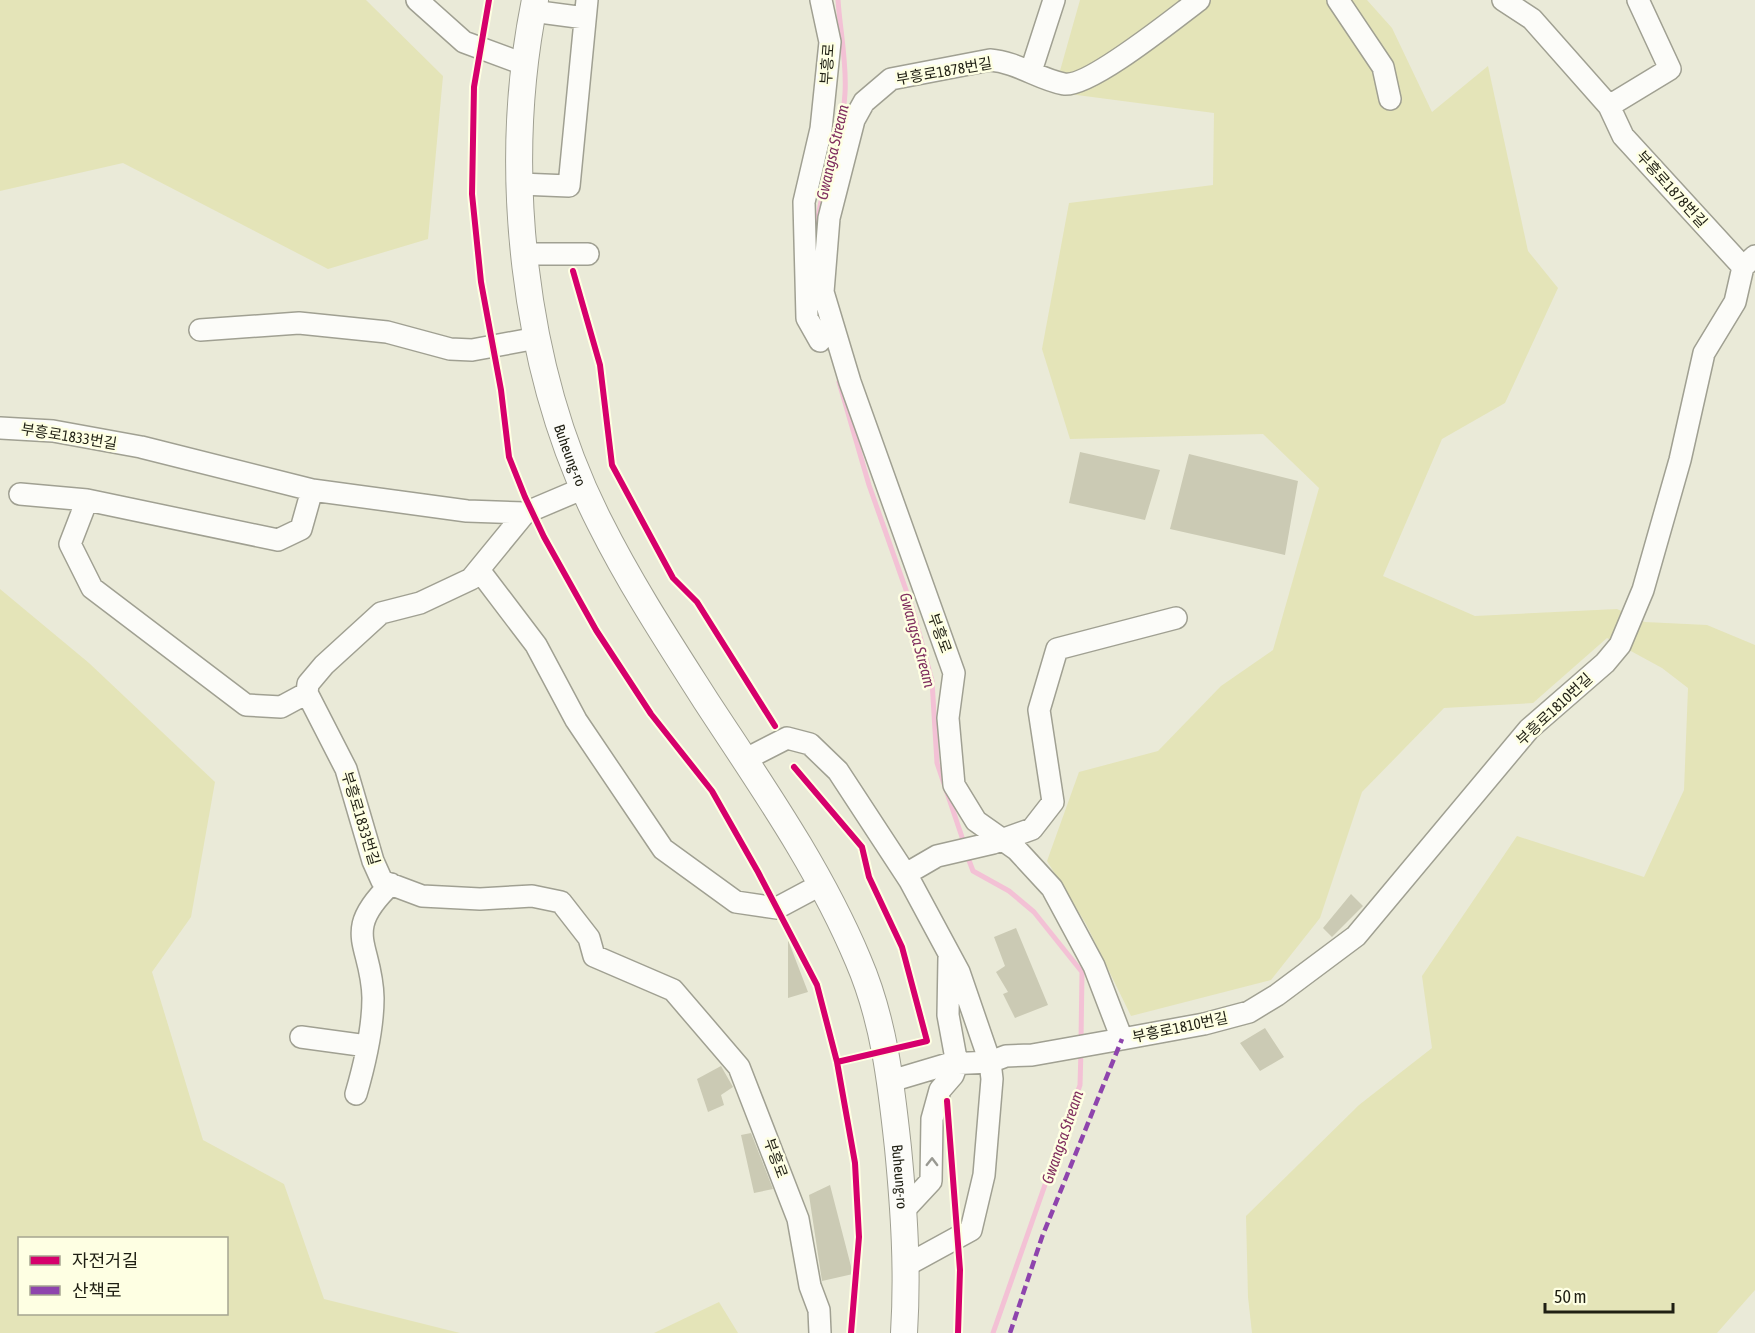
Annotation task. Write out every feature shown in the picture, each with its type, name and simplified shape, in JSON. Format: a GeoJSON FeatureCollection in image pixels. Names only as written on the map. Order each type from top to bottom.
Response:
{"type":"FeatureCollection","features":[{"type":"Feature","properties":{"kind":"main road","name":"Buheung-ro"},"geometry":{"type":"LineString","coordinates":[[533,5],[525,65],[518,154],[524,254],[537,338],[563,429],[599,522],[657,622],[746,759],[822,884]]}},
{"type":"Feature","properties":{"kind":"main road"},"geometry":{"type":"LineString","coordinates":[[822,884],[859,962],[880,1020],[891,1081]]}},
{"type":"Feature","properties":{"kind":"main road","name":"Buheung-ro"},"geometry":{"type":"LineString","coordinates":[[891,1081],[907,1265],[904,1333]]}},
{"type":"Feature","properties":{"kind":"street"},"geometry":{"type":"LineString","coordinates":[[417,0],[464,42],[525,65]]}},
{"type":"Feature","properties":{"kind":"street","name":"부흥로"},"geometry":{"type":"LineString","coordinates":[[820,342],[807,318],[804,202],[824,129],[830,42],[821,0]]}},
{"type":"Feature","properties":{"kind":"street"},"geometry":{"type":"LineString","coordinates":[[1031,71],[1054,0]]}},
{"type":"Feature","properties":{"kind":"street","name":"부흥로1878번길"},"geometry":{"type":"LineString","coordinates":[[850,382],[823,292],[829,218],[850,131],[864,102],[891,79],[990,60],[1004,61],[1065,84],[1078,82],[1106,67],[1199,0]]}},
{"type":"Feature","properties":{"kind":"street"},"geometry":{"type":"LineString","coordinates":[[1338,0],[1383,67],[1390,99]]}},
{"type":"Feature","properties":{"kind":"street","name":"부흥로1878번길"},"geometry":{"type":"LineString","coordinates":[[1504,0],[1532,19],[1609,106],[1623,136],[1749,262]]}},
{"type":"Feature","properties":{"kind":"street"},"geometry":{"type":"LineString","coordinates":[[1609,106],[1670,69],[1641,1]]}},
{"type":"Feature","properties":{"kind":"street"},"geometry":{"type":"LineString","coordinates":[[520,184],[569,186],[586,9],[533,5]]}},
{"type":"Feature","properties":{"kind":"street"},"geometry":{"type":"LineString","coordinates":[[824,129],[850,131]]}},
{"type":"Feature","properties":{"kind":"street"},"geometry":{"type":"LineString","coordinates":[[524,254],[588,254]]}},
{"type":"Feature","properties":{"kind":"street","name":"부흥로1810번길"},"geometry":{"type":"LineString","coordinates":[[990,1062],[1006,1056],[1032,1055],[1204,1024],[1249,1012],[1278,995],[1356,936],[1529,729],[1605,663],[1620,645],[1643,590],[1680,460],[1704,353],[1735,302],[1749,262]]}},
{"type":"Feature","properties":{"kind":"street"},"geometry":{"type":"LineString","coordinates":[[200,330],[299,323],[387,332],[450,348],[472,350],[537,338]]}},
{"type":"Feature","properties":{"kind":"street","name":"부흥로"},"geometry":{"type":"LineString","coordinates":[[850,382],[954,673],[948,718],[954,785],[976,821],[1052,888],[1094,966],[1114,1041]]}},
{"type":"Feature","properties":{"kind":"street","name":"부흥로1833번길"},"geometry":{"type":"LineString","coordinates":[[0,428],[53,430],[141,447],[312,490],[467,511],[519,521],[584,488]]}},
{"type":"Feature","properties":{"kind":"street"},"geometry":{"type":"LineString","coordinates":[[20,494],[87,500],[278,540],[301,529],[312,490]]}},
{"type":"Feature","properties":{"kind":"street"},"geometry":{"type":"LineString","coordinates":[[87,500],[70,544],[92,588],[246,705],[281,707],[308,693],[308,684],[324,665],[381,613],[420,603],[471,579],[519,521]]}},
{"type":"Feature","properties":{"kind":"street"},"geometry":{"type":"LineString","coordinates":[[482,567],[536,645],[576,720],[663,849],[736,902],[777,908],[822,884]]}},
{"type":"Feature","properties":{"kind":"street"},"geometry":{"type":"LineString","coordinates":[[906,874],[937,856],[1032,830],[1053,802],[1039,710],[1057,649],[1176,618]]}},
{"type":"Feature","properties":{"kind":"street","name":"부흥로1833번길"},"geometry":{"type":"LineString","coordinates":[[308,693],[346,768],[373,861],[382,881],[391,884]]}},
{"type":"Feature","properties":{"kind":"street"},"geometry":{"type":"LineString","coordinates":[[746,759],[787,738],[810,744],[838,771],[906,874],[959,972],[990,1062],[992,1079],[984,1175],[971,1230],[907,1265]]}},
{"type":"Feature","properties":{"kind":"street"},"geometry":{"type":"LineString","coordinates":[[356,1094],[367,1046],[373,997],[361,932],[372,903],[391,884]]}},
{"type":"Feature","properties":{"kind":"street","name":"부흥로"},"geometry":{"type":"LineString","coordinates":[[391,884],[422,896],[480,899],[532,896],[561,902],[589,938],[594,956],[673,990],[739,1067],[798,1219],[810,1286],[819,1310],[820,1333]]}},
{"type":"Feature","properties":{"kind":"street"},"geometry":{"type":"LineString","coordinates":[[904,1210],[931,1181],[932,1119],[940,1090],[953,1075],[957,1064],[948,1015],[949,954]]}},
{"type":"Feature","properties":{"kind":"street"},"geometry":{"type":"LineString","coordinates":[[301,1037],[367,1046]]}},
{"type":"Feature","properties":{"kind":"street"},"geometry":{"type":"LineString","coordinates":[[891,1081],[957,1064],[990,1062]]}},
{"type":"Feature","properties":{"kind":"green space"},"geometry":{"type":"Polygon","coordinates":[[[0,0],[366,0],[443,76],[428,239],[328,269],[123,163],[0,191],[0,0]]]}},
{"type":"Feature","properties":{"kind":"green space"},"geometry":{"type":"Polygon","coordinates":[[[1080,0],[1367,0],[1392,28],[1432,112],[1488,66],[1528,251],[1558,288],[1505,403],[1442,439],[1383,576],[1475,616],[1617,609],[1645,622],[1707,625],[1755,645],[1755,1290],[1717,1333],[1252,1333],[1248,1297],[1246,1216],[1359,1105],[1432,1048],[1422,976],[1517,836],[1644,877],[1684,790],[1688,688],[1662,668],[1607,638],[1533,703],[1444,708],[1362,792],[1320,918],[1271,980],[1131,1016],[1086,924],[1047,861],[1079,772],[1158,751],[1221,686],[1273,650],[1319,488],[1263,434],[1070,439],[1042,349],[1069,203],[1213,185],[1214,113],[1054,92],[1080,0]]]}},
{"type":"Feature","properties":{"kind":"green space"},"geometry":{"type":"Polygon","coordinates":[[[0,589],[89,663],[215,782],[191,917],[152,972],[203,1140],[284,1184],[324,1299],[460,1333],[0,1333],[0,589]]]}},
{"type":"Feature","properties":{"kind":"green space"},"geometry":{"type":"Polygon","coordinates":[[[719,1302],[738,1333],[654,1333],[719,1302]]]}},
{"type":"Feature","properties":{"kind":"building"},"geometry":{"type":"Polygon","coordinates":[[[1080,452],[1160,470],[1145,520],[1069,503],[1080,452]]]}},
{"type":"Feature","properties":{"kind":"building"},"geometry":{"type":"Polygon","coordinates":[[[1189,454],[1298,481],[1285,555],[1170,529],[1189,454]]]}},
{"type":"Feature","properties":{"kind":"building"},"geometry":{"type":"Polygon","coordinates":[[[1351,894],[1363,906],[1332,937],[1323,928],[1351,894]]]}},
{"type":"Feature","properties":{"kind":"building"},"geometry":{"type":"Polygon","coordinates":[[[1016,928],[1048,1005],[1015,1018],[1003,994],[1008,992],[996,972],[1005,966],[994,937],[1016,928]]]}},
{"type":"Feature","properties":{"kind":"building"},"geometry":{"type":"Polygon","coordinates":[[[788,940],[808,992],[788,998],[788,940]]]}},
{"type":"Feature","properties":{"kind":"building"},"geometry":{"type":"Polygon","coordinates":[[[1265,1028],[1284,1057],[1260,1071],[1240,1043],[1265,1028]]]}},
{"type":"Feature","properties":{"kind":"building"},"geometry":{"type":"Polygon","coordinates":[[[721,1066],[733,1087],[721,1095],[724,1105],[708,1112],[697,1079],[721,1066]]]}},
{"type":"Feature","properties":{"kind":"building"},"geometry":{"type":"Polygon","coordinates":[[[751,1133],[773,1189],[754,1193],[741,1135],[751,1133]]]}},
{"type":"Feature","properties":{"kind":"building"},"geometry":{"type":"Polygon","coordinates":[[[830,1185],[853,1274],[822,1281],[809,1195],[830,1185]]]}},
{"type":"Feature","properties":{"kind":"waterway","name":"Gwangsa Stream"},"geometry":{"type":"LineString","coordinates":[[817,253],[819,213],[839,133],[845,93],[838,0]]}},
{"type":"Feature","properties":{"kind":"waterway","name":"Gwangsa Stream"},"geometry":{"type":"LineString","coordinates":[[839,382],[869,485],[912,607],[932,681],[937,763],[965,846]]}},
{"type":"Feature","properties":{"kind":"waterway","name":"Gwangsa Stream"},"geometry":{"type":"LineString","coordinates":[[967,855],[973,871],[1009,891],[1034,912],[1082,972],[1081,1041]]}},
{"type":"Feature","properties":{"kind":"waterway","name":"Gwangsa Stream"},"geometry":{"type":"LineString","coordinates":[[993,1333],[1080,1085],[1081,1050]]}},
{"type":"Feature","properties":{"kind":"marked path"},"geometry":{"type":"LineString","coordinates":[[1010,1333],[1042,1237],[1122,1039]]}},
{"type":"Feature","properties":{"kind":"cycle path"},"geometry":{"type":"LineString","coordinates":[[489,0],[474,87],[472,194],[481,282],[501,390],[509,457],[544,537],[596,630],[651,714],[712,791],[758,872],[817,985],[837,1062],[855,1163],[859,1237],[851,1333]]}},
{"type":"Feature","properties":{"kind":"cycle path"},"geometry":{"type":"LineString","coordinates":[[573,271],[600,365],[612,465],[673,578],[697,602],[775,726]]}},
{"type":"Feature","properties":{"kind":"cycle path"},"geometry":{"type":"LineString","coordinates":[[794,767],[862,847],[869,877],[902,947],[927,1041],[837,1062]]}},
{"type":"Feature","properties":{"kind":"cycle path"},"geometry":{"type":"LineString","coordinates":[[947,1101],[960,1270],[958,1333]]}}]}
